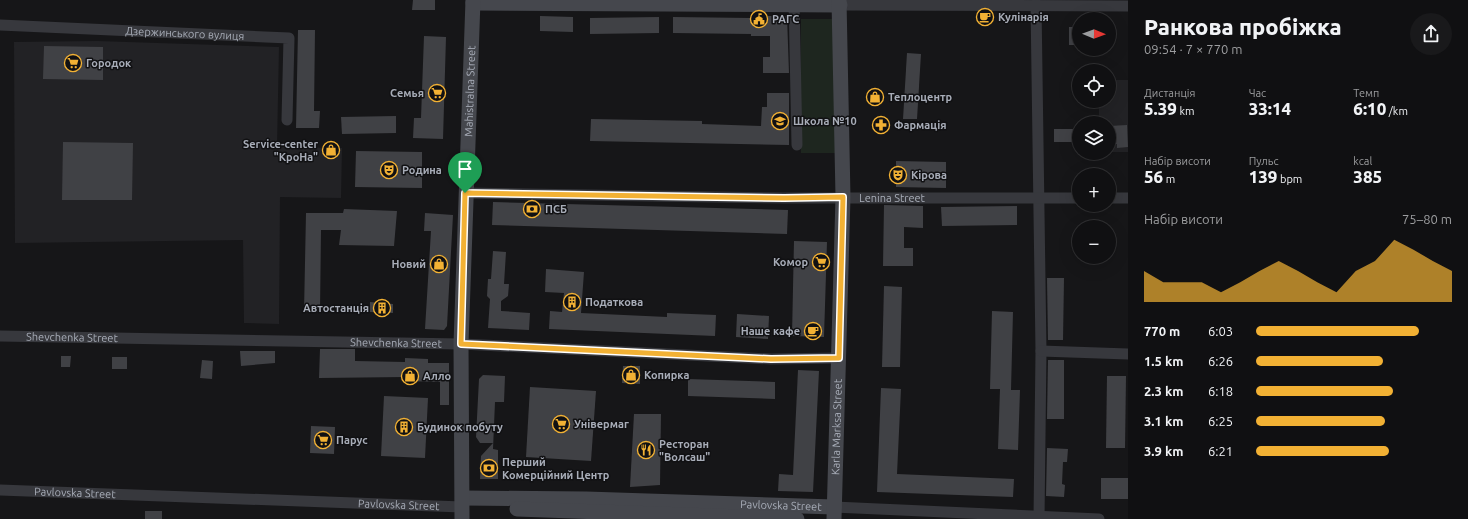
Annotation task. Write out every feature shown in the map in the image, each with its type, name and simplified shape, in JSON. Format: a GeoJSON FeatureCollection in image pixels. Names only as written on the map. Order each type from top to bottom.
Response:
{"type":"FeatureCollection","features":[{"type":"Feature","properties":{"kind":"street"},"geometry":{"type":"LineString","coordinates":[[473,2],[1036,4],[1128,6]]}},
{"type":"Feature","properties":{"kind":"street","name":"Mahistralna Street"},"geometry":{"type":"LineString","coordinates":[[462,508],[461,344],[465,193],[473,2]]}},
{"type":"Feature","properties":{"kind":"street"},"geometry":{"type":"LineString","coordinates":[[794,3],[797,145]]}},
{"type":"Feature","properties":{"kind":"street","name":"Karla Marksa Street"},"geometry":{"type":"LineString","coordinates":[[834,513],[843,197],[840,3]]}},
{"type":"Feature","properties":{"kind":"street"},"geometry":{"type":"LineString","coordinates":[[1036,4],[1041,351],[1039,518]]}},
{"type":"Feature","properties":{"kind":"street","name":"Дзержинського вулиця"},"geometry":{"type":"LineString","coordinates":[[0,25],[289,38],[287,120]]}},
{"type":"Feature","properties":{"kind":"street","name":"Lenina Street"},"geometry":{"type":"LineString","coordinates":[[465,193],[784,198],[1072,198]]}},
{"type":"Feature","properties":{"kind":"street"},"geometry":{"type":"LineString","coordinates":[[1116,198],[1128,198]]}},
{"type":"Feature","properties":{"kind":"street","name":"Shevchenka Street"},"geometry":{"type":"LineString","coordinates":[[0,336],[461,344],[771,359],[839,358]]}},
{"type":"Feature","properties":{"kind":"street"},"geometry":{"type":"LineString","coordinates":[[1041,351],[1128,354]]}},
{"type":"Feature","properties":{"kind":"street","name":"Pavlovska Street"},"geometry":{"type":"LineString","coordinates":[[0,490],[797,519]]}},
{"type":"Feature","properties":{"kind":"street","name":"Pavlovska Street"},"geometry":{"type":"LineString","coordinates":[[462,508],[586,499],[834,513],[1099,519]]}},
{"type":"Feature","properties":{"kind":"shaded area"},"geometry":{"type":"Polygon","coordinates":[[[801,19],[837,19],[837,153],[801,153],[801,19]]]}},
{"type":"Feature","properties":{"kind":"shaded area"},"geometry":{"type":"Polygon","coordinates":[[[97,41],[279,47],[277,147],[342,148],[341,198],[280,197],[279,324],[244,323],[243,240],[15,243],[14,42],[97,41]]]}},
{"type":"Feature","properties":{"kind":"shaded area"},"geometry":{"type":"Polygon","coordinates":[[[1116,80],[1128,80],[1128,152],[1116,152],[1116,116],[1099,116],[1099,108],[1116,108],[1116,80]]]}},
{"type":"Feature","properties":{"kind":"building"},"geometry":{"type":"Polygon","coordinates":[[[413,0],[435,0],[435,10],[412,10],[413,0]]]}},
{"type":"Feature","properties":{"kind":"building"},"geometry":{"type":"Polygon","coordinates":[[[540,16],[573,17],[573,32],[540,31],[540,16]]]}},
{"type":"Feature","properties":{"kind":"building"},"geometry":{"type":"Polygon","coordinates":[[[751,16],[787,16],[789,73],[763,73],[763,57],[770,57],[770,36],[751,36],[751,34],[673,33],[673,17],[751,18],[751,16]]]}},
{"type":"Feature","properties":{"kind":"building"},"geometry":{"type":"Polygon","coordinates":[[[659,17],[659,33],[590,34],[590,18],[659,17]]]}},
{"type":"Feature","properties":{"kind":"building"},"geometry":{"type":"Polygon","coordinates":[[[1069,27],[1072,27],[1072,45],[1069,45],[1069,27]]]}},
{"type":"Feature","properties":{"kind":"building"},"geometry":{"type":"Polygon","coordinates":[[[298,30],[315,30],[314,111],[320,111],[319,128],[296,128],[298,30]]]}},
{"type":"Feature","properties":{"kind":"building"},"geometry":{"type":"Polygon","coordinates":[[[424,36],[446,37],[443,139],[413,138],[414,118],[421,118],[424,36]]]}},
{"type":"Feature","properties":{"kind":"building","name":"Городок"},"geometry":{"type":"Polygon","coordinates":[[[44,46],[103,47],[103,80],[43,79],[44,46]]]}},
{"type":"Feature","properties":{"kind":"building"},"geometry":{"type":"Polygon","coordinates":[[[907,53],[921,54],[917,119],[903,119],[907,53]]]}},
{"type":"Feature","properties":{"kind":"building"},"geometry":{"type":"Polygon","coordinates":[[[767,93],[789,93],[789,145],[590,141],[591,119],[702,121],[702,124],[761,126],[762,107],[767,107],[767,93]]]}},
{"type":"Feature","properties":{"kind":"building"},"geometry":{"type":"Polygon","coordinates":[[[396,116],[396,133],[342,134],[341,117],[396,116]]]}},
{"type":"Feature","properties":{"kind":"building"},"geometry":{"type":"Polygon","coordinates":[[[1127,125],[1128,147],[1117,148],[1116,126],[1127,125]]]}},
{"type":"Feature","properties":{"kind":"building"},"geometry":{"type":"Polygon","coordinates":[[[1054,129],[1072,129],[1072,142],[1054,142],[1054,129]]]}},
{"type":"Feature","properties":{"kind":"building"},"geometry":{"type":"Polygon","coordinates":[[[63,142],[133,143],[132,200],[62,200],[63,142]]]}},
{"type":"Feature","properties":{"kind":"building","name":"Родина"},"geometry":{"type":"Polygon","coordinates":[[[356,151],[422,152],[422,188],[355,187],[356,151]]]}},
{"type":"Feature","properties":{"kind":"building"},"geometry":{"type":"Polygon","coordinates":[[[896,161],[946,162],[946,188],[896,187],[896,161]]]}},
{"type":"Feature","properties":{"kind":"building"},"geometry":{"type":"Polygon","coordinates":[[[493,202],[788,210],[787,234],[492,225],[493,202]]]}},
{"type":"Feature","properties":{"kind":"building"},"geometry":{"type":"Polygon","coordinates":[[[884,205],[923,206],[923,228],[904,227],[904,248],[913,248],[913,266],[883,266],[884,205]]]}},
{"type":"Feature","properties":{"kind":"building"},"geometry":{"type":"Polygon","coordinates":[[[1017,206],[1017,225],[942,226],[941,207],[1017,206]]]}},
{"type":"Feature","properties":{"kind":"building"},"geometry":{"type":"Polygon","coordinates":[[[344,209],[397,211],[394,246],[339,245],[341,230],[321,230],[320,312],[304,312],[306,213],[343,213],[344,209]]]}},
{"type":"Feature","properties":{"kind":"building"},"geometry":{"type":"Polygon","coordinates":[[[425,213],[453,215],[447,326],[444,330],[425,329],[431,231],[424,231],[425,213]]]}},
{"type":"Feature","properties":{"kind":"building"},"geometry":{"type":"Polygon","coordinates":[[[794,241],[827,242],[824,337],[792,336],[794,241]]]}},
{"type":"Feature","properties":{"kind":"building"},"geometry":{"type":"Polygon","coordinates":[[[493,251],[506,252],[504,284],[509,284],[508,296],[501,301],[501,311],[530,313],[529,330],[488,328],[490,299],[487,296],[488,279],[491,279],[493,251]]]}},
{"type":"Feature","properties":{"kind":"building"},"geometry":{"type":"Polygon","coordinates":[[[546,269],[584,272],[581,313],[667,317],[667,313],[716,315],[715,336],[549,329],[550,311],[562,312],[564,293],[545,292],[546,269]]]}},
{"type":"Feature","properties":{"kind":"building"},"geometry":{"type":"Polygon","coordinates":[[[1047,278],[1064,278],[1063,340],[1048,340],[1047,278]]]}},
{"type":"Feature","properties":{"kind":"building"},"geometry":{"type":"Polygon","coordinates":[[[884,286],[902,287],[900,367],[882,367],[884,286]]]}},
{"type":"Feature","properties":{"kind":"building","name":"Автостанція"},"geometry":{"type":"Polygon","coordinates":[[[370,302],[393,304],[393,313],[370,312],[370,302]]]}},
{"type":"Feature","properties":{"kind":"building"},"geometry":{"type":"Polygon","coordinates":[[[992,311],[1013,312],[1011,390],[1020,390],[1018,450],[998,449],[1000,389],[990,389],[992,311]]]}},
{"type":"Feature","properties":{"kind":"building"},"geometry":{"type":"Polygon","coordinates":[[[737,314],[769,316],[768,339],[736,337],[737,314]]]}},
{"type":"Feature","properties":{"kind":"building"},"geometry":{"type":"Polygon","coordinates":[[[320,349],[355,349],[355,361],[405,362],[405,358],[428,359],[428,363],[449,363],[449,405],[440,405],[440,382],[405,381],[405,377],[319,378],[320,349]]]}},
{"type":"Feature","properties":{"kind":"building"},"geometry":{"type":"Polygon","coordinates":[[[240,351],[275,351],[275,363],[241,366],[240,351]]]}},
{"type":"Feature","properties":{"kind":"building"},"geometry":{"type":"Polygon","coordinates":[[[61,356],[71,356],[70,367],[61,367],[61,356]]]}},
{"type":"Feature","properties":{"kind":"building"},"geometry":{"type":"Polygon","coordinates":[[[112,357],[127,357],[127,369],[112,369],[112,357]]]}},
{"type":"Feature","properties":{"kind":"building"},"geometry":{"type":"Polygon","coordinates":[[[202,360],[213,361],[212,379],[200,378],[202,360]]]}},
{"type":"Feature","properties":{"kind":"building"},"geometry":{"type":"Polygon","coordinates":[[[1048,360],[1064,360],[1064,419],[1047,419],[1048,360]]]}},
{"type":"Feature","properties":{"kind":"building","name":"Копирка"},"geometry":{"type":"Polygon","coordinates":[[[623,366],[640,366],[640,384],[622,383],[623,366]]]}},
{"type":"Feature","properties":{"kind":"building"},"geometry":{"type":"Polygon","coordinates":[[[798,370],[819,371],[813,492],[778,491],[779,474],[793,475],[798,370]]]}},
{"type":"Feature","properties":{"kind":"building"},"geometry":{"type":"Polygon","coordinates":[[[483,375],[505,376],[504,402],[495,402],[493,449],[498,450],[498,479],[480,479],[481,456],[493,443],[480,443],[476,437],[479,379],[483,375]]]}},
{"type":"Feature","properties":{"kind":"building"},"geometry":{"type":"Polygon","coordinates":[[[1107,376],[1126,376],[1125,448],[1106,448],[1107,376]]]}},
{"type":"Feature","properties":{"kind":"building"},"geometry":{"type":"Polygon","coordinates":[[[688,379],[775,382],[775,399],[688,396],[688,379]]]}},
{"type":"Feature","properties":{"kind":"building","name":"Універмаг"},"geometry":{"type":"Polygon","coordinates":[[[530,387],[596,391],[591,461],[526,457],[530,387]]]}},
{"type":"Feature","properties":{"kind":"building"},"geometry":{"type":"Polygon","coordinates":[[[881,388],[901,389],[897,474],[1014,479],[1013,497],[877,492],[881,388]]]}},
{"type":"Feature","properties":{"kind":"building","name":"Будинок побуту"},"geometry":{"type":"Polygon","coordinates":[[[384,396],[428,398],[425,458],[381,456],[384,396]]]}},
{"type":"Feature","properties":{"kind":"building","name":"Ресторан \"Волсаш\""},"geometry":{"type":"Polygon","coordinates":[[[634,414],[661,414],[660,485],[630,487],[634,414]]]}},
{"type":"Feature","properties":{"kind":"building","name":"Парус"},"geometry":{"type":"Polygon","coordinates":[[[311,426],[335,427],[334,454],[310,453],[311,426]]]}},
{"type":"Feature","properties":{"kind":"building"},"geometry":{"type":"Polygon","coordinates":[[[1047,448],[1068,449],[1067,462],[1063,462],[1062,484],[1065,485],[1064,497],[1046,496],[1047,448]]]}},
{"type":"Feature","properties":{"kind":"building"},"geometry":{"type":"Polygon","coordinates":[[[1101,478],[1128,478],[1128,499],[1101,499],[1101,478]]]}},
{"type":"Feature","properties":{"kind":"building"},"geometry":{"type":"Polygon","coordinates":[[[145,511],[162,511],[162,519],[145,519],[145,511]]]}},
{"type":"Feature","properties":{"kind":"place","name":"Кулінарія"},"geometry":{"type":"Point","coordinates":[985,17]}},
{"type":"Feature","properties":{"kind":"place","name":"РАГС"},"geometry":{"type":"Point","coordinates":[759,19]}},
{"type":"Feature","properties":{"kind":"place","name":"Городок"},"geometry":{"type":"Point","coordinates":[73,63]}},
{"type":"Feature","properties":{"kind":"place","name":"Семья"},"geometry":{"type":"Point","coordinates":[437,93]}},
{"type":"Feature","properties":{"kind":"place","name":"Теплоцентр"},"geometry":{"type":"Point","coordinates":[875,97]}},
{"type":"Feature","properties":{"kind":"place","name":"Школа №10"},"geometry":{"type":"Point","coordinates":[780,121]}},
{"type":"Feature","properties":{"kind":"place","name":"Фармація"},"geometry":{"type":"Point","coordinates":[881,125]}},
{"type":"Feature","properties":{"kind":"place","name":"Service-center \"KpoHa\""},"geometry":{"type":"Point","coordinates":[331,150]}},
{"type":"Feature","properties":{"kind":"place","name":"Родина"},"geometry":{"type":"Point","coordinates":[389,170]}},
{"type":"Feature","properties":{"kind":"place","name":"Кірова"},"geometry":{"type":"Point","coordinates":[898,175]}},
{"type":"Feature","properties":{"kind":"place","name":"ПСБ"},"geometry":{"type":"Point","coordinates":[532,209]}},
{"type":"Feature","properties":{"kind":"place","name":"Комор"},"geometry":{"type":"Point","coordinates":[821,262]}},
{"type":"Feature","properties":{"kind":"place","name":"Новий"},"geometry":{"type":"Point","coordinates":[439,264]}},
{"type":"Feature","properties":{"kind":"place","name":"Податкова"},"geometry":{"type":"Point","coordinates":[572,302]}},
{"type":"Feature","properties":{"kind":"place","name":"Автостанція"},"geometry":{"type":"Point","coordinates":[382,308]}},
{"type":"Feature","properties":{"kind":"place","name":"Наше кафе"},"geometry":{"type":"Point","coordinates":[813,331]}},
{"type":"Feature","properties":{"kind":"place","name":"Копирка"},"geometry":{"type":"Point","coordinates":[631,375]}},
{"type":"Feature","properties":{"kind":"place","name":"Алло"},"geometry":{"type":"Point","coordinates":[410,376]}},
{"type":"Feature","properties":{"kind":"place","name":"Універмаг"},"geometry":{"type":"Point","coordinates":[561,424]}},
{"type":"Feature","properties":{"kind":"place","name":"Будинок побуту"},"geometry":{"type":"Point","coordinates":[404,427]}},
{"type":"Feature","properties":{"kind":"place","name":"Парус"},"geometry":{"type":"Point","coordinates":[323,440]}},
{"type":"Feature","properties":{"kind":"place","name":"Ресторан \"Волсаш\""},"geometry":{"type":"Point","coordinates":[646,450]}},
{"type":"Feature","properties":{"kind":"place","name":"Перший Комерційний Центр"},"geometry":{"type":"Point","coordinates":[489,468]}},
{"type":"Feature","properties":{"kind":"route"},"geometry":{"type":"LineString","coordinates":[[465,193],[784,198],[843,197],[839,358],[771,359],[461,344],[465,193]]}}]}
